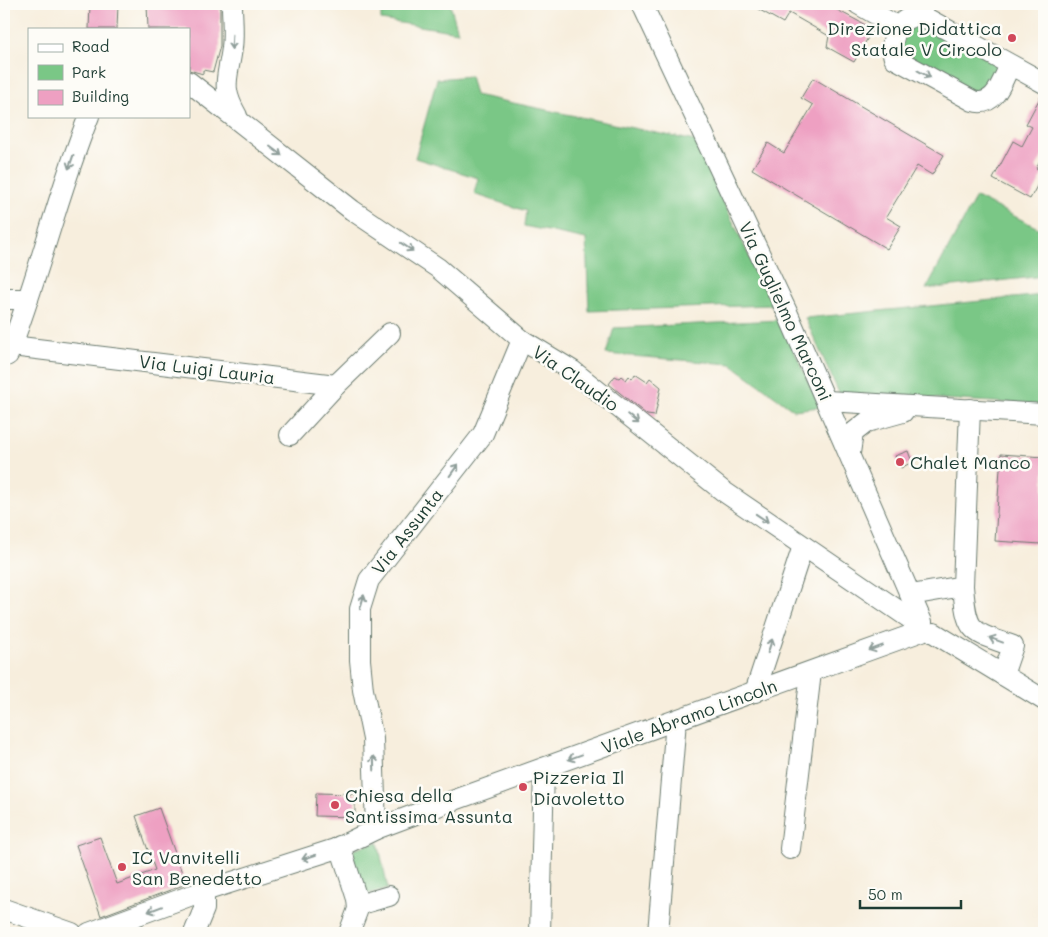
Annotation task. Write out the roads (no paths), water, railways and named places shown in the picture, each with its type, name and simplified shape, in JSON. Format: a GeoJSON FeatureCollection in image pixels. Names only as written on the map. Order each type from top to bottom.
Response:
{"type":"FeatureCollection","features":[{"type":"Feature","properties":{"kind":"street"},"geometry":{"type":"LineString","coordinates":[[232,4],[232,46],[226,80],[227,99],[239,120]]}},
{"type":"Feature","properties":{"kind":"street","name":"Via Guglielmo Marconi"},"geometry":{"type":"LineString","coordinates":[[642,4],[827,401],[925,628]]}},
{"type":"Feature","properties":{"kind":"street"},"geometry":{"type":"LineString","coordinates":[[858,4],[898,26]]}},
{"type":"Feature","properties":{"kind":"street"},"geometry":{"type":"LineString","coordinates":[[1010,65],[994,97],[988,102],[981,104],[973,102],[894,58],[893,45],[898,26],[908,17],[918,15],[1044,83]]}},
{"type":"Feature","properties":{"kind":"street"},"geometry":{"type":"LineString","coordinates":[[190,81],[210,84],[226,80]]}},
{"type":"Feature","properties":{"kind":"street"},"geometry":{"type":"LineString","coordinates":[[190,82],[239,120]]}},
{"type":"Feature","properties":{"kind":"street"},"geometry":{"type":"LineString","coordinates":[[8,352],[28,299],[50,224],[88,118]]}},
{"type":"Feature","properties":{"kind":"street","name":"Via Claudio"},"geometry":{"type":"LineString","coordinates":[[239,120],[260,139],[352,210],[438,268],[522,340],[572,371],[723,491],[925,628],[1044,700]]}},
{"type":"Feature","properties":{"kind":"street"},"geometry":{"type":"LineString","coordinates":[[4,299],[28,299]]}},
{"type":"Feature","properties":{"kind":"street"},"geometry":{"type":"LineString","coordinates":[[290,435],[336,385],[390,333]]}},
{"type":"Feature","properties":{"kind":"street","name":"Via Assunta"},"geometry":{"type":"LineString","coordinates":[[376,829],[374,739],[362,675],[360,609],[368,580],[483,434],[522,340]]}},
{"type":"Feature","properties":{"kind":"street","name":"Via Luigi Lauria"},"geometry":{"type":"LineString","coordinates":[[8,352],[336,385]]}},
{"type":"Feature","properties":{"kind":"street"},"geometry":{"type":"LineString","coordinates":[[827,401],[1044,414]]}},
{"type":"Feature","properties":{"kind":"street"},"geometry":{"type":"LineString","coordinates":[[850,452],[853,433],[867,422],[931,407]]}},
{"type":"Feature","properties":{"kind":"street"},"geometry":{"type":"LineString","coordinates":[[970,409],[963,586],[965,613],[970,627],[978,634],[1013,646],[1003,675]]}},
{"type":"Feature","properties":{"kind":"street"},"geometry":{"type":"LineString","coordinates":[[755,692],[803,546]]}},
{"type":"Feature","properties":{"kind":"street"},"geometry":{"type":"LineString","coordinates":[[911,595],[963,586]]}},
{"type":"Feature","properties":{"kind":"street","name":"Viale Abramo Lincoln"},"geometry":{"type":"LineString","coordinates":[[89,933],[204,891],[340,846],[376,829],[810,672],[925,628]]}},
{"type":"Feature","properties":{"kind":"street"},"geometry":{"type":"LineString","coordinates":[[790,849],[810,672]]}},
{"type":"Feature","properties":{"kind":"street"},"geometry":{"type":"LineString","coordinates":[[658,933],[676,721]]}},
{"type":"Feature","properties":{"kind":"street"},"geometry":{"type":"LineString","coordinates":[[540,933],[544,768]]}},
{"type":"Feature","properties":{"kind":"street"},"geometry":{"type":"LineString","coordinates":[[340,846],[358,905],[348,933]]}},
{"type":"Feature","properties":{"kind":"street"},"geometry":{"type":"LineString","coordinates":[[194,933],[204,909],[204,891]]}},
{"type":"Feature","properties":{"kind":"street"},"geometry":{"type":"LineString","coordinates":[[358,905],[389,896]]}},
{"type":"Feature","properties":{"kind":"street"},"geometry":{"type":"LineString","coordinates":[[4,909],[72,933]]}},
{"type":"Feature","properties":{"kind":"place","name":"Direzione Didattica Statale V Circolo"},"geometry":{"type":"Point","coordinates":[1012,38]}},
{"type":"Feature","properties":{"kind":"place","name":"Chalet Manco"},"geometry":{"type":"Point","coordinates":[900,462]}},
{"type":"Feature","properties":{"kind":"place","name":"Pizzeria Il Diavoletto"},"geometry":{"type":"Point","coordinates":[523,787]}},
{"type":"Feature","properties":{"kind":"place","name":"Chiesa della Santissima Assunta"},"geometry":{"type":"Point","coordinates":[335,805]}},
{"type":"Feature","properties":{"kind":"place","name":"IC Vanvitelli San Benedetto"},"geometry":{"type":"Point","coordinates":[122,867]}}]}
